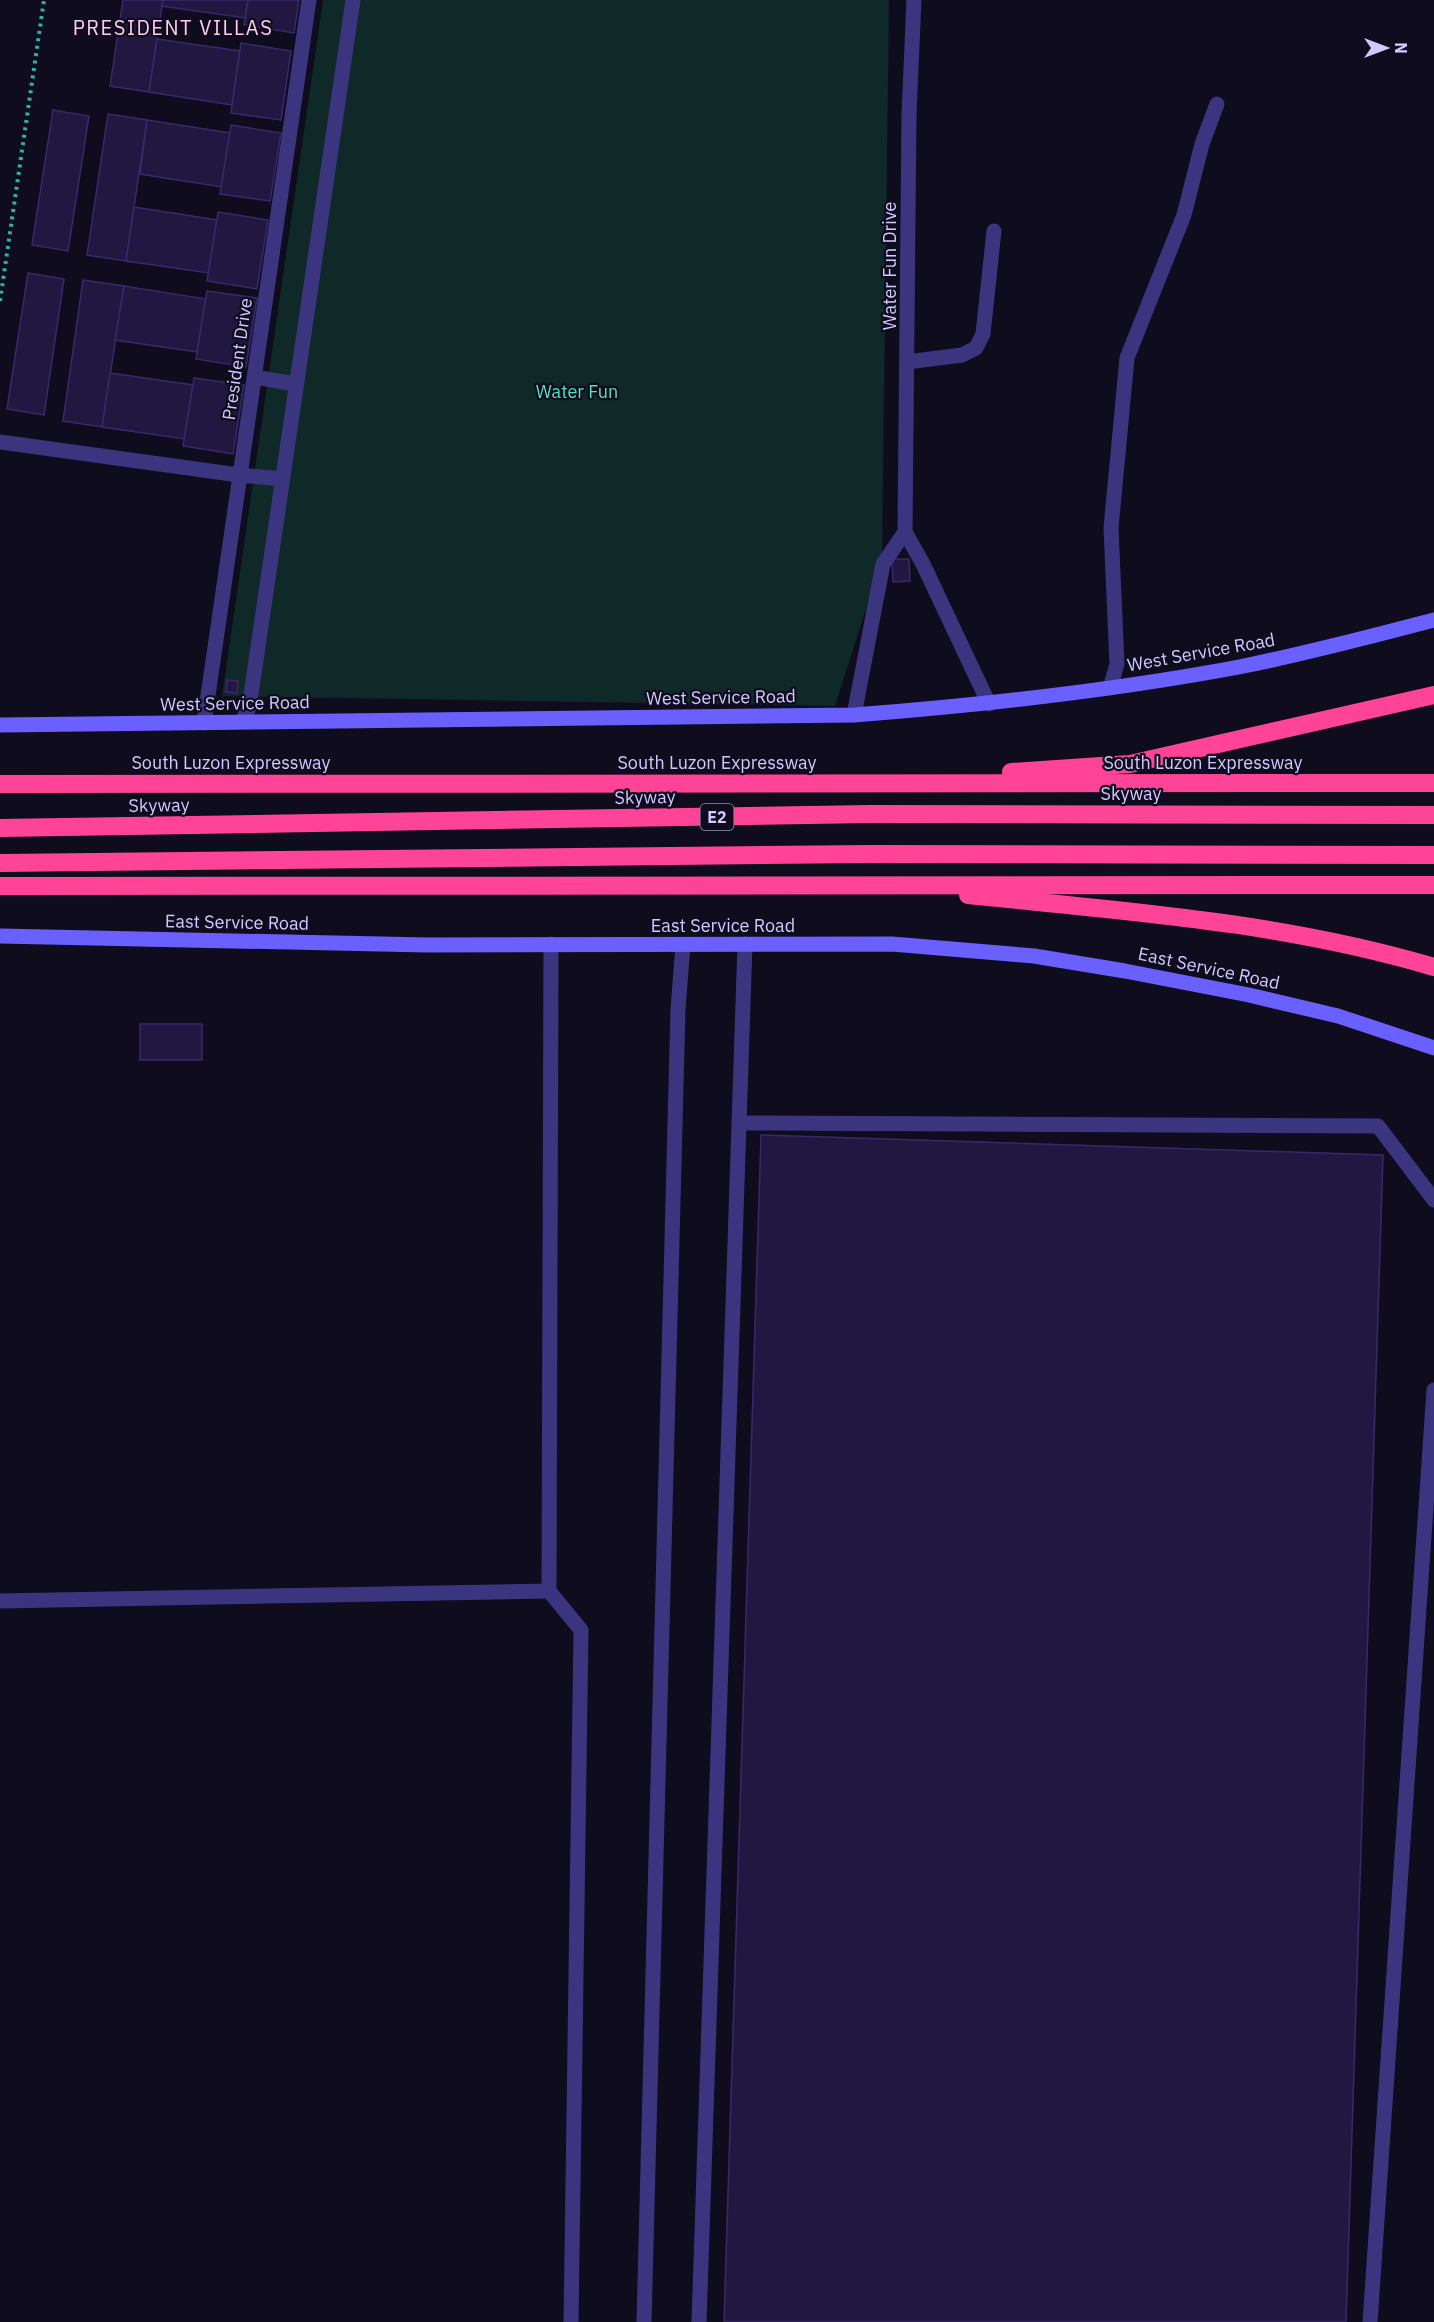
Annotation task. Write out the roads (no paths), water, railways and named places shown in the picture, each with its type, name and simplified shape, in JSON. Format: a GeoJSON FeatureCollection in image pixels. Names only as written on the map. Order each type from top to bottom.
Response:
{"type":"FeatureCollection","features":[{"type":"Feature","properties":{"kind":"highway"},"geometry":{"type":"LineString","coordinates":[[854,783],[1131,764],[1434,695]]}},
{"type":"Feature","properties":{"kind":"highway","name":"South Luzon Expressway"},"geometry":{"type":"LineString","coordinates":[[0,784],[1434,783]]}},
{"type":"Feature","properties":{"kind":"highway","name":"Skyway"},"geometry":{"type":"LineString","coordinates":[[0,828],[870,814],[1434,815]]}},
{"type":"Feature","properties":{"kind":"highway","name":"E2"},"geometry":{"type":"LineString","coordinates":[[0,863],[857,854],[1434,855]]}},
{"type":"Feature","properties":{"kind":"highway"},"geometry":{"type":"LineString","coordinates":[[870,885],[1211,920],[1383,951],[1434,967]]}},
{"type":"Feature","properties":{"kind":"highway"},"geometry":{"type":"LineString","coordinates":[[0,886],[1434,885]]}},
{"type":"Feature","properties":{"kind":"main road","name":"West Service Road"},"geometry":{"type":"LineString","coordinates":[[0,725],[854,715],[989,704],[1110,688],[1239,667],[1339,645],[1434,620]]}},
{"type":"Feature","properties":{"kind":"main road","name":"East Service Road"},"geometry":{"type":"LineString","coordinates":[[0,936],[415,945],[892,944],[1034,956],[1249,995],[1338,1016],[1434,1048]]}},
{"type":"Feature","properties":{"kind":"street","name":"President Drive"},"geometry":{"type":"LineString","coordinates":[[204,723],[309,0]]}},
{"type":"Feature","properties":{"kind":"street"},"geometry":{"type":"LineString","coordinates":[[242,722],[249,708],[353,0]]}},
{"type":"Feature","properties":{"kind":"street","name":"Water Fun Drive"},"geometry":{"type":"LineString","coordinates":[[905,532],[909,114],[914,0]]}},
{"type":"Feature","properties":{"kind":"street"},"geometry":{"type":"LineString","coordinates":[[1110,688],[1117,664],[1111,528],[1127,358],[1184,215],[1202,144],[1217,104]]}},
{"type":"Feature","properties":{"kind":"street"},"geometry":{"type":"LineString","coordinates":[[907,362],[962,355],[976,348],[983,334],[994,231]]}},
{"type":"Feature","properties":{"kind":"street"},"geometry":{"type":"LineString","coordinates":[[254,377],[296,384]]}},
{"type":"Feature","properties":{"kind":"street"},"geometry":{"type":"LineString","coordinates":[[0,442],[282,479]]}},
{"type":"Feature","properties":{"kind":"street"},"geometry":{"type":"LineString","coordinates":[[854,715],[883,564],[905,532],[923,564],[989,704]]}},
{"type":"Feature","properties":{"kind":"street"},"geometry":{"type":"LineString","coordinates":[[551,944],[549,1591],[581,1630],[570,2322]]}},
{"type":"Feature","properties":{"kind":"street"},"geometry":{"type":"LineString","coordinates":[[699,2322],[745,944]]}},
{"type":"Feature","properties":{"kind":"street"},"geometry":{"type":"LineString","coordinates":[[644,2322],[678,1009],[683,945]]}},
{"type":"Feature","properties":{"kind":"street"},"geometry":{"type":"LineString","coordinates":[[740,1123],[1378,1126],[1434,1200]]}},
{"type":"Feature","properties":{"kind":"street"},"geometry":{"type":"LineString","coordinates":[[1370,2322],[1434,1390]]}},
{"type":"Feature","properties":{"kind":"street"},"geometry":{"type":"LineString","coordinates":[[0,1601],[549,1591]]}},
{"type":"Feature","properties":{"kind":"district","name":"PRESIDENT VILLAS"},"geometry":{"type":"Point","coordinates":[173,27]}},
{"type":"Feature","properties":{"kind":"park label","name":"Water Fun"},"geometry":{"type":"Point","coordinates":[577,391]}}]}
